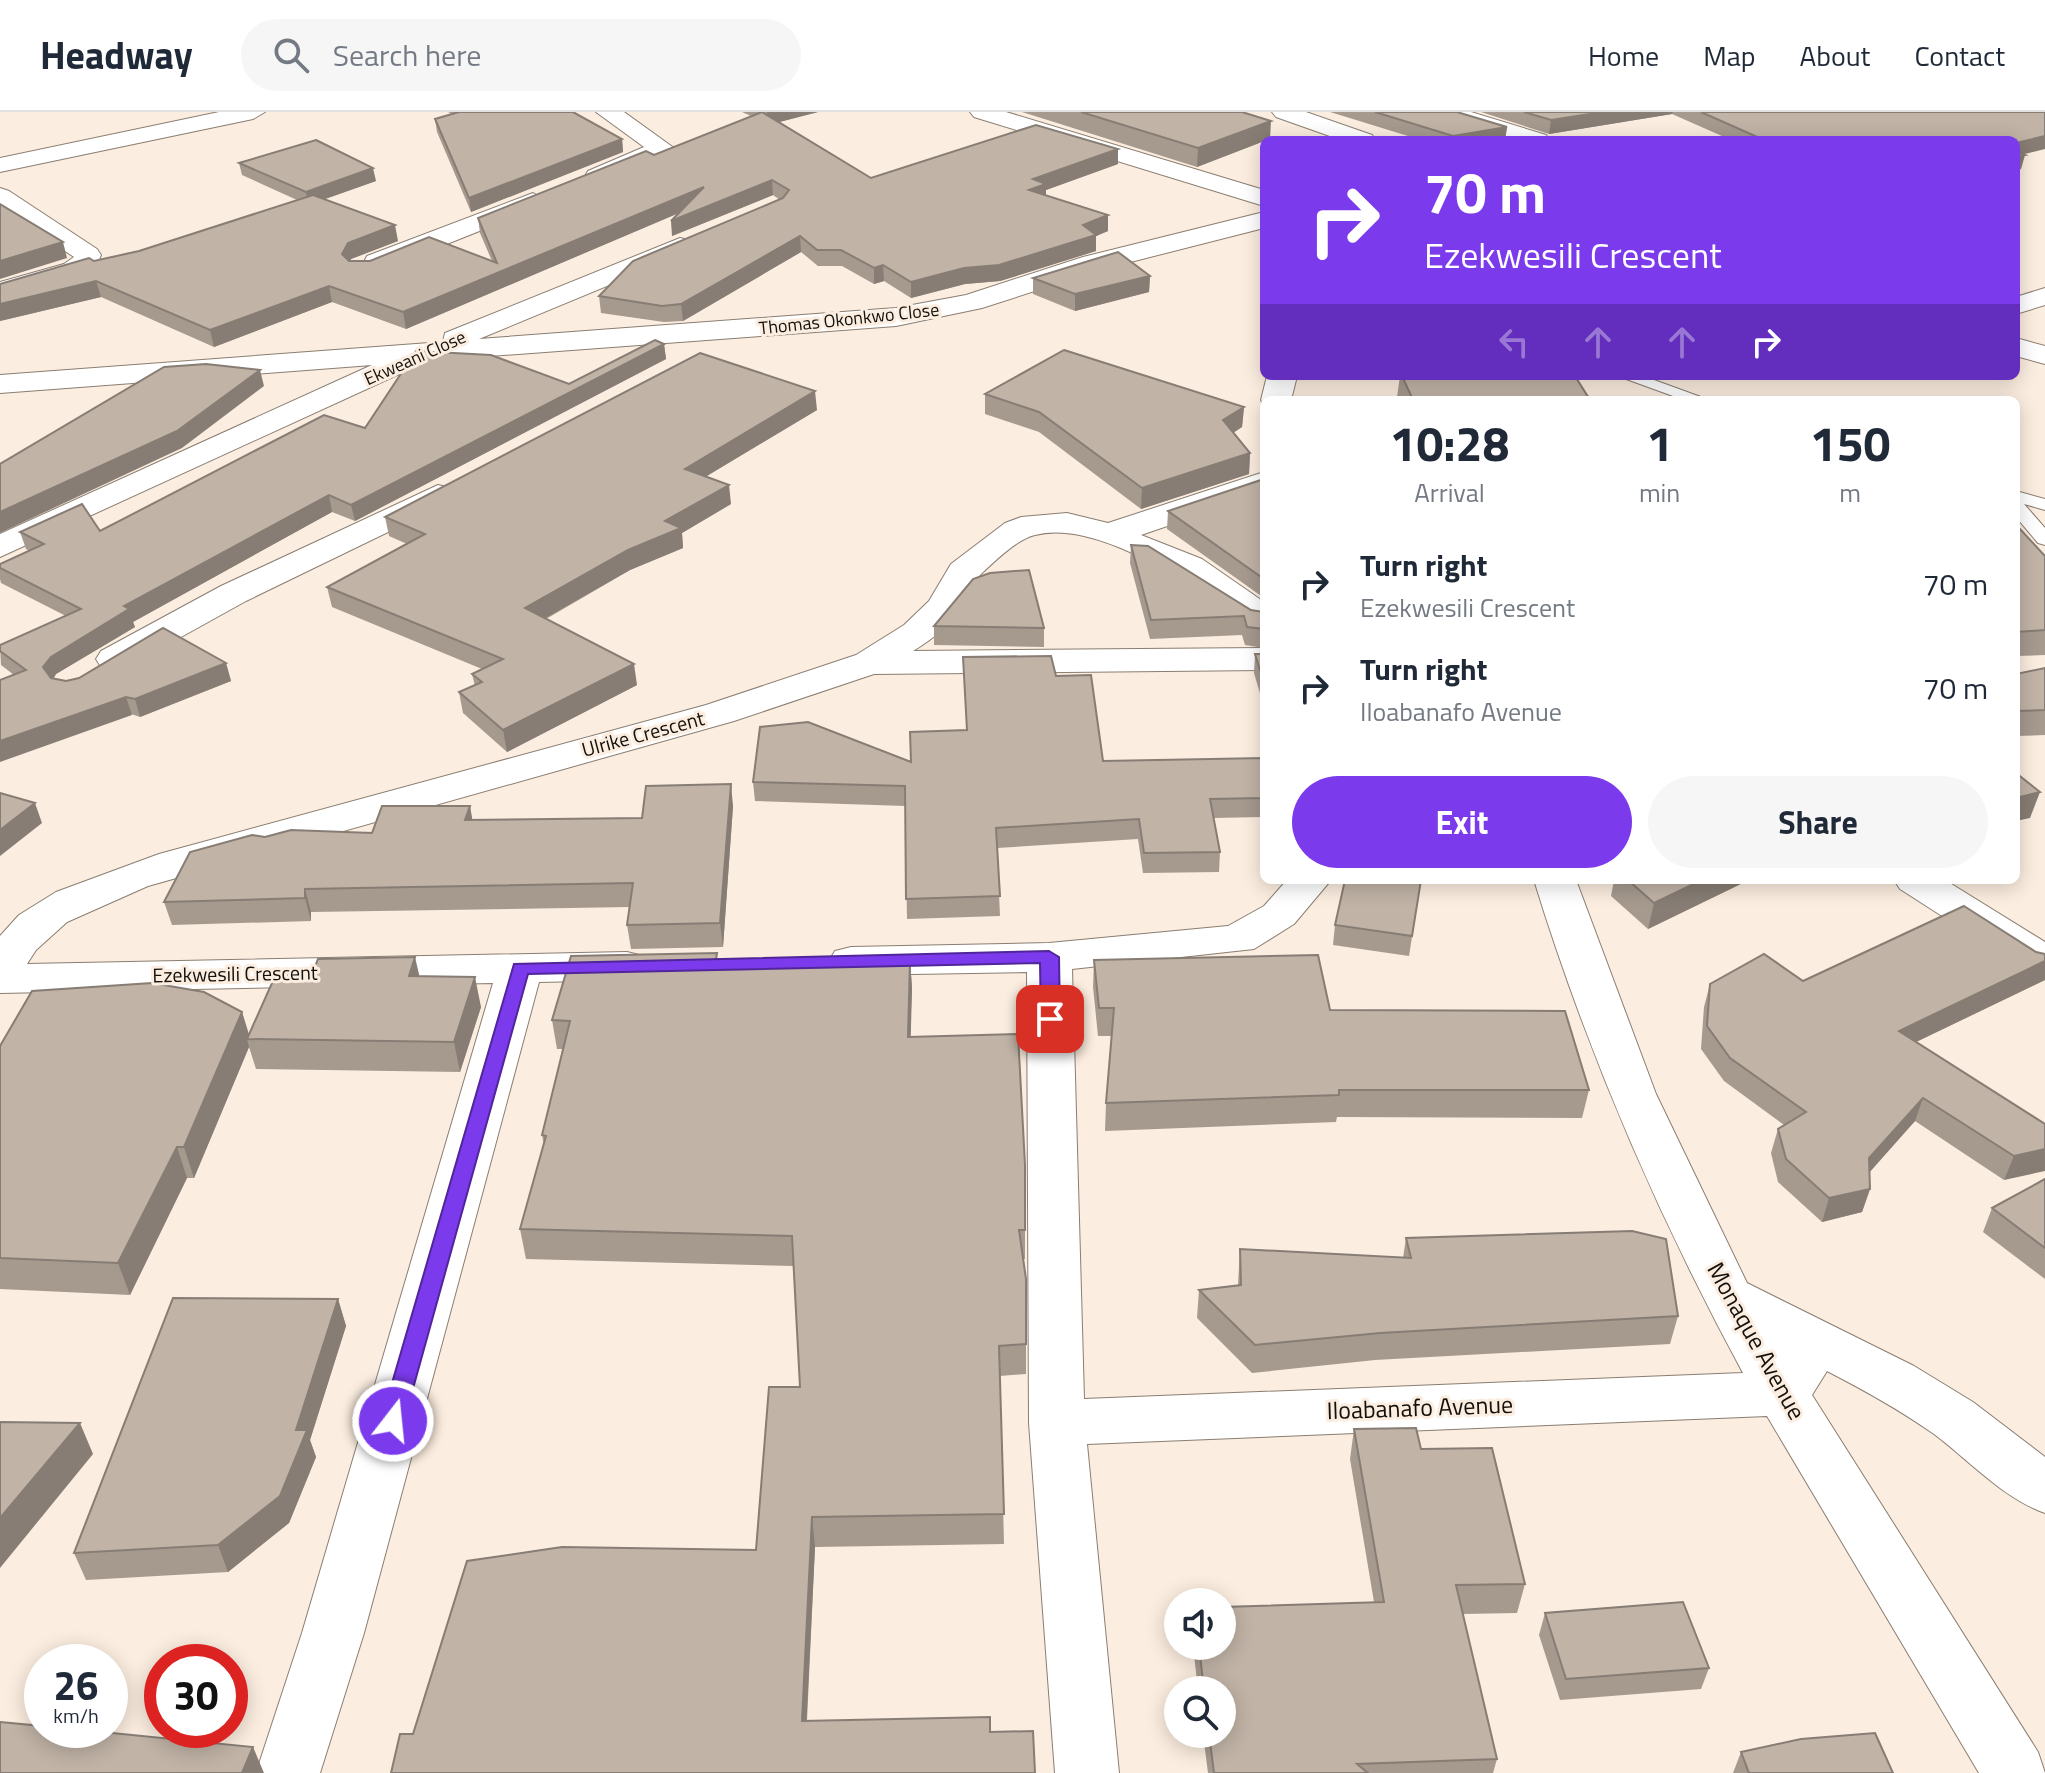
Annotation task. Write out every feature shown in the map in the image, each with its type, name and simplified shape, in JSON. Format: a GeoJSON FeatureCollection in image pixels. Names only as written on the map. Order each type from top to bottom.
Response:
{"type":"FeatureCollection","features":[{"type":"Feature","properties":{"kind":"street"},"geometry":{"type":"LineString","coordinates":[[0,165],[253,112]]}},
{"type":"Feature","properties":{"kind":"street"},"geometry":{"type":"LineString","coordinates":[[362,268],[662,148],[608,112]]}},
{"type":"Feature","properties":{"kind":"street"},"geometry":{"type":"LineString","coordinates":[[982,112],[1260,197]]}},
{"type":"Feature","properties":{"kind":"street"},"geometry":{"type":"LineString","coordinates":[[1284,112],[1353,136]]}},
{"type":"Feature","properties":{"kind":"street"},"geometry":{"type":"LineString","coordinates":[[1447,112],[1525,136]]}},
{"type":"Feature","properties":{"kind":"street"},"geometry":{"type":"LineString","coordinates":[[0,196],[88,255],[85,263],[74,270],[0,290]]}},
{"type":"Feature","properties":{"kind":"street","name":"Thomas Okonkwo Close"},"geometry":{"type":"LineString","coordinates":[[0,384],[751,330],[944,310],[1093,263],[1260,221]]}},
{"type":"Feature","properties":{"kind":"street","name":"Ekweani Close"},"geometry":{"type":"LineString","coordinates":[[0,547],[422,353],[701,237]]}},
{"type":"Feature","properties":{"kind":"street"},"geometry":{"type":"LineString","coordinates":[[2020,278],[2045,270]]}},
{"type":"Feature","properties":{"kind":"street"},"geometry":{"type":"LineString","coordinates":[[2020,305],[2045,296]]}},
{"type":"Feature","properties":{"kind":"street"},"geometry":{"type":"LineString","coordinates":[[685,365],[751,330]]}},
{"type":"Feature","properties":{"kind":"street"},"geometry":{"type":"LineString","coordinates":[[2020,348],[2045,355]]}},
{"type":"Feature","properties":{"kind":"street"},"geometry":{"type":"LineString","coordinates":[[83,678],[170,625],[326,553],[467,480]]}},
{"type":"Feature","properties":{"kind":"street"},"geometry":{"type":"LineString","coordinates":[[1110,534],[1260,483]]}},
{"type":"Feature","properties":{"kind":"street","name":"Ulrike Crescent"},"geometry":{"type":"LineString","coordinates":[[0,971],[21,939],[49,916],[93,892],[174,863],[720,713],[869,663],[935,617],[963,571],[1017,530],[1051,522],[1110,534]]}},
{"type":"Feature","properties":{"kind":"street"},"geometry":{"type":"LineString","coordinates":[[1110,534],[1190,566],[1260,615]]}},
{"type":"Feature","properties":{"kind":"street"},"geometry":{"type":"LineString","coordinates":[[869,663],[1260,659]]}},
{"type":"Feature","properties":{"kind":"street"},"geometry":{"type":"LineString","coordinates":[[816,962],[1049,957],[1238,939],[1279,915],[1306,884]]}},
{"type":"Feature","properties":{"kind":"street","name":"Monaque Avenue"},"geometry":{"type":"LineString","coordinates":[[1556,884],[1579,958],[1649,1128],[1729,1297],[1783,1393],[2015,1773]]}},
{"type":"Feature","properties":{"kind":"street"},"geometry":{"type":"LineString","coordinates":[[1921,884],[2045,962]]}},
{"type":"Feature","properties":{"kind":"street"},"geometry":{"type":"LineString","coordinates":[[1049,957],[1057,1423],[1087,1773]]}},
{"type":"Feature","properties":{"kind":"street","name":"Ezekwesili Crescent"},"geometry":{"type":"LineString","coordinates":[[0,979],[660,965]]}},
{"type":"Feature","properties":{"kind":"street"},"geometry":{"type":"LineString","coordinates":[[288,1773],[333,1633],[520,968]]}},
{"type":"Feature","properties":{"kind":"street"},"geometry":{"type":"LineString","coordinates":[[1729,1297],[1816,1344],[1895,1381],[1953,1418],[2045,1489]]}},
{"type":"Feature","properties":{"kind":"street"},"geometry":{"type":"LineString","coordinates":[[1783,1393],[1816,1344]]}},
{"type":"Feature","properties":{"kind":"street","name":"Iloabanafo Avenue"},"geometry":{"type":"LineString","coordinates":[[1057,1423],[1783,1393]]}},
{"type":"Feature","properties":{"kind":"lane"},"geometry":{"type":"LineString","coordinates":[[1638,380],[1688,396]]}},
{"type":"Feature","properties":{"kind":"lane"},"geometry":{"type":"LineString","coordinates":[[2020,497],[2045,505]]}},
{"type":"Feature","properties":{"kind":"lane"},"geometry":{"type":"LineString","coordinates":[[2020,511],[2045,539]]}},
{"type":"Feature","properties":{"kind":"building"},"geometry":{"type":"Polygon","coordinates":[[[459,112],[573,112],[622,139],[469,198],[435,119],[459,112]]]}},
{"type":"Feature","properties":{"kind":"building"},"geometry":{"type":"Polygon","coordinates":[[[762,112],[871,178],[1036,125],[1118,149],[1033,179],[1046,184],[1029,190],[1108,215],[1083,225],[1096,235],[999,265],[964,268],[911,282],[883,265],[874,268],[841,250],[817,250],[800,236],[681,304],[662,306],[599,296],[633,261],[783,198],[789,190],[772,180],[671,221],[704,187],[403,312],[329,286],[210,330],[96,281],[0,304],[0,284],[89,258],[94,261],[139,251],[313,195],[395,225],[348,243],[342,254],[349,261],[370,261],[429,237],[497,263],[478,218],[646,151],[654,155],[762,112]]]}},
{"type":"Feature","properties":{"kind":"building"},"geometry":{"type":"Polygon","coordinates":[[[1081,112],[1242,112],[1271,121],[1198,148],[1081,112]]]}},
{"type":"Feature","properties":{"kind":"building"},"geometry":{"type":"Polygon","coordinates":[[[1375,112],[1457,112],[1507,127],[1453,136],[1375,112]]]}},
{"type":"Feature","properties":{"kind":"building"},"geometry":{"type":"Polygon","coordinates":[[[1524,112],[1603,112],[1551,120],[1524,112]]]}},
{"type":"Feature","properties":{"kind":"building"},"geometry":{"type":"Polygon","coordinates":[[[1701,112],[2045,112],[2045,136],[2020,142],[2020,136],[1755,136],[1701,112]]]}},
{"type":"Feature","properties":{"kind":"building"},"geometry":{"type":"Polygon","coordinates":[[[316,140],[373,168],[306,192],[239,163],[316,140]]]}},
{"type":"Feature","properties":{"kind":"building"},"geometry":{"type":"Polygon","coordinates":[[[0,204],[63,242],[0,261],[0,204]]]}},
{"type":"Feature","properties":{"kind":"building"},"geometry":{"type":"Polygon","coordinates":[[[1118,252],[1150,276],[1075,294],[1033,278],[1118,252]]]}},
{"type":"Feature","properties":{"kind":"building"},"geometry":{"type":"Polygon","coordinates":[[[655,340],[664,344],[351,505],[329,495],[124,606],[129,609],[51,657],[43,667],[51,678],[66,681],[79,678],[163,628],[226,663],[135,699],[126,697],[0,741],[0,680],[26,670],[0,651],[0,645],[81,609],[0,568],[0,564],[44,544],[20,532],[82,504],[100,531],[324,415],[365,428],[416,351],[491,355],[569,384],[655,340]]]}},
{"type":"Feature","properties":{"kind":"building"},"geometry":{"type":"Polygon","coordinates":[[[1064,350],[1244,407],[1223,420],[1250,453],[1142,488],[1039,412],[985,394],[1064,350]]]}},
{"type":"Feature","properties":{"kind":"building"},"geometry":{"type":"Polygon","coordinates":[[[700,353],[815,391],[685,469],[729,485],[665,521],[681,528],[628,550],[525,608],[634,664],[503,730],[459,692],[482,682],[472,674],[503,659],[327,587],[425,534],[385,517],[700,353]]]}},
{"type":"Feature","properties":{"kind":"building"},"geometry":{"type":"Polygon","coordinates":[[[206,364],[260,370],[177,431],[0,512],[0,464],[164,367],[206,364]]]}},
{"type":"Feature","properties":{"kind":"building"},"geometry":{"type":"Polygon","coordinates":[[[1404,380],[1578,380],[1588,396],[1411,396],[1404,380]]]}},
{"type":"Feature","properties":{"kind":"building"},"geometry":{"type":"Polygon","coordinates":[[[1260,480],[1260,576],[1168,511],[1260,480]]]}},
{"type":"Feature","properties":{"kind":"building"},"geometry":{"type":"Polygon","coordinates":[[[2020,529],[2045,556],[2045,630],[2020,632],[2020,529]]]}},
{"type":"Feature","properties":{"kind":"building"},"geometry":{"type":"Polygon","coordinates":[[[1131,545],[1148,546],[1251,610],[1260,611],[1260,629],[1247,627],[1244,616],[1151,620],[1131,545]]]}},
{"type":"Feature","properties":{"kind":"building"},"geometry":{"type":"Polygon","coordinates":[[[1029,570],[1044,628],[934,626],[973,579],[990,573],[1029,570]]]}},
{"type":"Feature","properties":{"kind":"building"},"geometry":{"type":"Polygon","coordinates":[[[1255,654],[1260,654],[1260,670],[1255,654]]]}},
{"type":"Feature","properties":{"kind":"building"},"geometry":{"type":"Polygon","coordinates":[[[1051,656],[1056,676],[1091,675],[1103,761],[1260,758],[1260,798],[1210,799],[1220,852],[1144,853],[1139,819],[996,828],[1000,896],[906,899],[905,786],[753,782],[760,727],[808,722],[911,762],[910,732],[967,730],[963,657],[1051,656]]]}},
{"type":"Feature","properties":{"kind":"building"},"geometry":{"type":"Polygon","coordinates":[[[2045,668],[2045,710],[2020,711],[2020,673],[2045,668]]]}},
{"type":"Feature","properties":{"kind":"building"},"geometry":{"type":"Polygon","coordinates":[[[2020,776],[2040,792],[2020,797],[2020,776]]]}},
{"type":"Feature","properties":{"kind":"building"},"geometry":{"type":"Polygon","coordinates":[[[731,784],[720,923],[627,925],[633,883],[305,889],[305,898],[164,902],[190,852],[252,835],[265,837],[291,830],[372,833],[382,806],[470,806],[465,820],[642,818],[646,786],[731,784]]]}},
{"type":"Feature","properties":{"kind":"building"},"geometry":{"type":"Polygon","coordinates":[[[0,793],[35,803],[0,830],[0,793]]]}},
{"type":"Feature","properties":{"kind":"building"},"geometry":{"type":"Polygon","coordinates":[[[1344,884],[1420,884],[1412,936],[1335,925],[1344,884]]]}},
{"type":"Feature","properties":{"kind":"building"},"geometry":{"type":"Polygon","coordinates":[[[1633,884],[1694,884],[1654,903],[1633,884]]]}},
{"type":"Feature","properties":{"kind":"building"},"geometry":{"type":"Polygon","coordinates":[[[1964,906],[2036,952],[2045,954],[2045,961],[1899,1031],[2045,1124],[2045,1149],[2014,1156],[1923,1098],[1869,1158],[1870,1189],[1829,1198],[1786,1159],[1778,1129],[1806,1112],[1730,1058],[1707,1026],[1710,984],[1764,954],[1803,981],[1964,906]]]}},
{"type":"Feature","properties":{"kind":"building"},"geometry":{"type":"Polygon","coordinates":[[[717,953],[716,959],[910,960],[908,1037],[1018,1034],[1025,1165],[1025,1230],[1019,1230],[1026,1279],[1026,1344],[999,1346],[1004,1514],[812,1517],[802,1721],[990,1717],[990,1732],[1033,1731],[1035,1773],[391,1773],[400,1734],[413,1734],[467,1561],[562,1547],[756,1550],[769,1387],[800,1387],[792,1236],[520,1229],[546,1136],[542,1135],[570,1021],[552,1020],[571,956],[717,953]]]}},
{"type":"Feature","properties":{"kind":"building"},"geometry":{"type":"Polygon","coordinates":[[[1318,955],[1330,1010],[1565,1011],[1589,1090],[1339,1090],[1339,1095],[1106,1103],[1114,1008],[1099,1008],[1094,960],[1318,955]]]}},
{"type":"Feature","properties":{"kind":"building"},"geometry":{"type":"Polygon","coordinates":[[[415,957],[409,976],[475,977],[454,1042],[247,1039],[276,974],[312,974],[318,959],[415,957]]]}},
{"type":"Feature","properties":{"kind":"building"},"geometry":{"type":"Polygon","coordinates":[[[152,983],[204,992],[242,1012],[184,1147],[177,1147],[118,1263],[0,1258],[0,1046],[32,991],[152,983]]]}},
{"type":"Feature","properties":{"kind":"building"},"geometry":{"type":"Polygon","coordinates":[[[2045,1179],[2045,1248],[1992,1208],[2045,1179]]]}},
{"type":"Feature","properties":{"kind":"building"},"geometry":{"type":"Polygon","coordinates":[[[1632,1231],[1666,1239],[1678,1316],[1380,1333],[1255,1345],[1199,1290],[1241,1285],[1240,1249],[1411,1258],[1406,1238],[1632,1231]]]}},
{"type":"Feature","properties":{"kind":"building"},"geometry":{"type":"Polygon","coordinates":[[[173,1298],[338,1299],[296,1430],[307,1430],[280,1496],[218,1545],[74,1553],[173,1298]]]}},
{"type":"Feature","properties":{"kind":"building"},"geometry":{"type":"Polygon","coordinates":[[[0,1422],[80,1423],[0,1518],[0,1422]]]}},
{"type":"Feature","properties":{"kind":"building"},"geometry":{"type":"Polygon","coordinates":[[[1416,1428],[1421,1449],[1492,1448],[1525,1584],[1456,1585],[1497,1759],[1357,1764],[1368,1773],[1214,1773],[1211,1748],[1236,1748],[1236,1676],[1202,1676],[1201,1660],[1236,1660],[1236,1607],[1384,1602],[1354,1429],[1416,1428]]]}},
{"type":"Feature","properties":{"kind":"building"},"geometry":{"type":"Polygon","coordinates":[[[1683,1602],[1709,1668],[1566,1679],[1545,1613],[1683,1602]]]}},
{"type":"Feature","properties":{"kind":"building"},"geometry":{"type":"Polygon","coordinates":[[[0,1722],[24,1724],[24,1748],[128,1748],[128,1735],[144,1736],[144,1748],[253,1747],[242,1773],[0,1773],[0,1722]]]}},
{"type":"Feature","properties":{"kind":"building"},"geometry":{"type":"Polygon","coordinates":[[[1875,1733],[1893,1773],[1749,1773],[1741,1752],[1801,1739],[1875,1733]]]}},
{"type":"Feature","properties":{"kind":"route"},"geometry":{"type":"LineString","coordinates":[[393,1421],[520,968],[1049,957],[1050,1019]]}}]}
